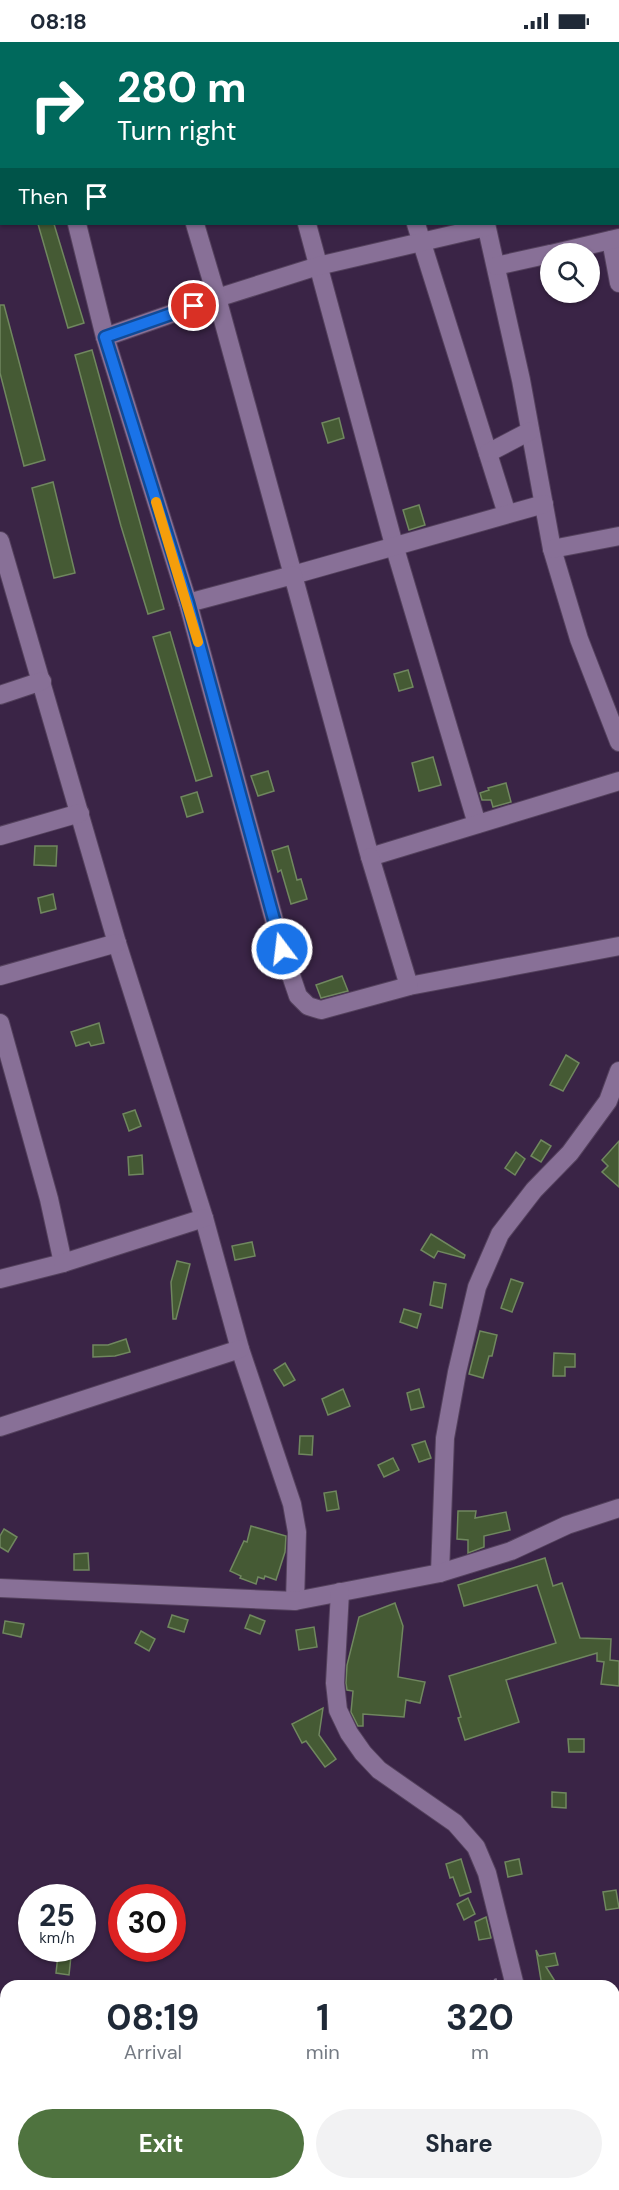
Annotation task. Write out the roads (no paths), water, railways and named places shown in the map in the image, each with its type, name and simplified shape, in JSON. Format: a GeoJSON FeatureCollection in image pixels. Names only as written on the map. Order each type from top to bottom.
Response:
{"type":"FeatureCollection","features":[{"type":"Feature","properties":{"kind":"street"},"geometry":{"type":"LineString","coordinates":[[77,225],[105,337],[188,603],[282,949],[298,996],[308,1006],[321,1010],[409,986],[619,946]]}},
{"type":"Feature","properties":{"kind":"street"},"geometry":{"type":"LineString","coordinates":[[195,225],[370,857],[409,986]]}},
{"type":"Feature","properties":{"kind":"street"},"geometry":{"type":"LineString","coordinates":[[307,225],[394,545],[477,824]]}},
{"type":"Feature","properties":{"kind":"street"},"geometry":{"type":"LineString","coordinates":[[105,337],[418,232],[486,225],[530,430],[552,549],[579,639],[619,742]]}},
{"type":"Feature","properties":{"kind":"street"},"geometry":{"type":"LineString","coordinates":[[418,232],[507,514]]}},
{"type":"Feature","properties":{"kind":"street"},"geometry":{"type":"LineString","coordinates":[[598,243],[615,239],[619,283]]}},
{"type":"Feature","properties":{"kind":"street"},"geometry":{"type":"LineString","coordinates":[[496,266],[540,256]]}},
{"type":"Feature","properties":{"kind":"street"},"geometry":{"type":"LineString","coordinates":[[488,453],[530,430]]}},
{"type":"Feature","properties":{"kind":"street"},"geometry":{"type":"LineString","coordinates":[[188,603],[293,576],[394,545],[544,504]]}},
{"type":"Feature","properties":{"kind":"street"},"geometry":{"type":"LineString","coordinates":[[552,549],[619,536]]}},
{"type":"Feature","properties":{"kind":"street"},"geometry":{"type":"LineString","coordinates":[[1,550],[42,681],[117,944],[204,1218],[240,1349],[292,1504],[297,1532],[295,1601]]}},
{"type":"Feature","properties":{"kind":"street"},"geometry":{"type":"LineString","coordinates":[[0,695],[42,681]]}},
{"type":"Feature","properties":{"kind":"street"},"geometry":{"type":"LineString","coordinates":[[370,857],[619,781]]}},
{"type":"Feature","properties":{"kind":"street"},"geometry":{"type":"LineString","coordinates":[[0,836],[80,813]]}},
{"type":"Feature","properties":{"kind":"street"},"geometry":{"type":"LineString","coordinates":[[0,976],[117,944]]}},
{"type":"Feature","properties":{"kind":"street"},"geometry":{"type":"LineString","coordinates":[[0,1023],[49,1199],[63,1263]]}},
{"type":"Feature","properties":{"kind":"street"},"geometry":{"type":"LineString","coordinates":[[440,1573],[445,1438],[456,1372],[477,1287],[500,1234],[534,1190],[570,1153],[608,1101],[619,1071]]}},
{"type":"Feature","properties":{"kind":"street"},"geometry":{"type":"LineString","coordinates":[[0,1279],[63,1263],[204,1218]]}},
{"type":"Feature","properties":{"kind":"street"},"geometry":{"type":"LineString","coordinates":[[0,1428],[240,1349]]}},
{"type":"Feature","properties":{"kind":"street"},"geometry":{"type":"LineString","coordinates":[[0,1588],[295,1601],[440,1573],[511,1551],[567,1525],[619,1508]]}},
{"type":"Feature","properties":{"kind":"street"},"geometry":{"type":"LineString","coordinates":[[340,1592],[335,1683],[338,1710],[356,1743],[380,1770],[455,1823],[476,1847],[487,1873],[513,1980]]}}]}
